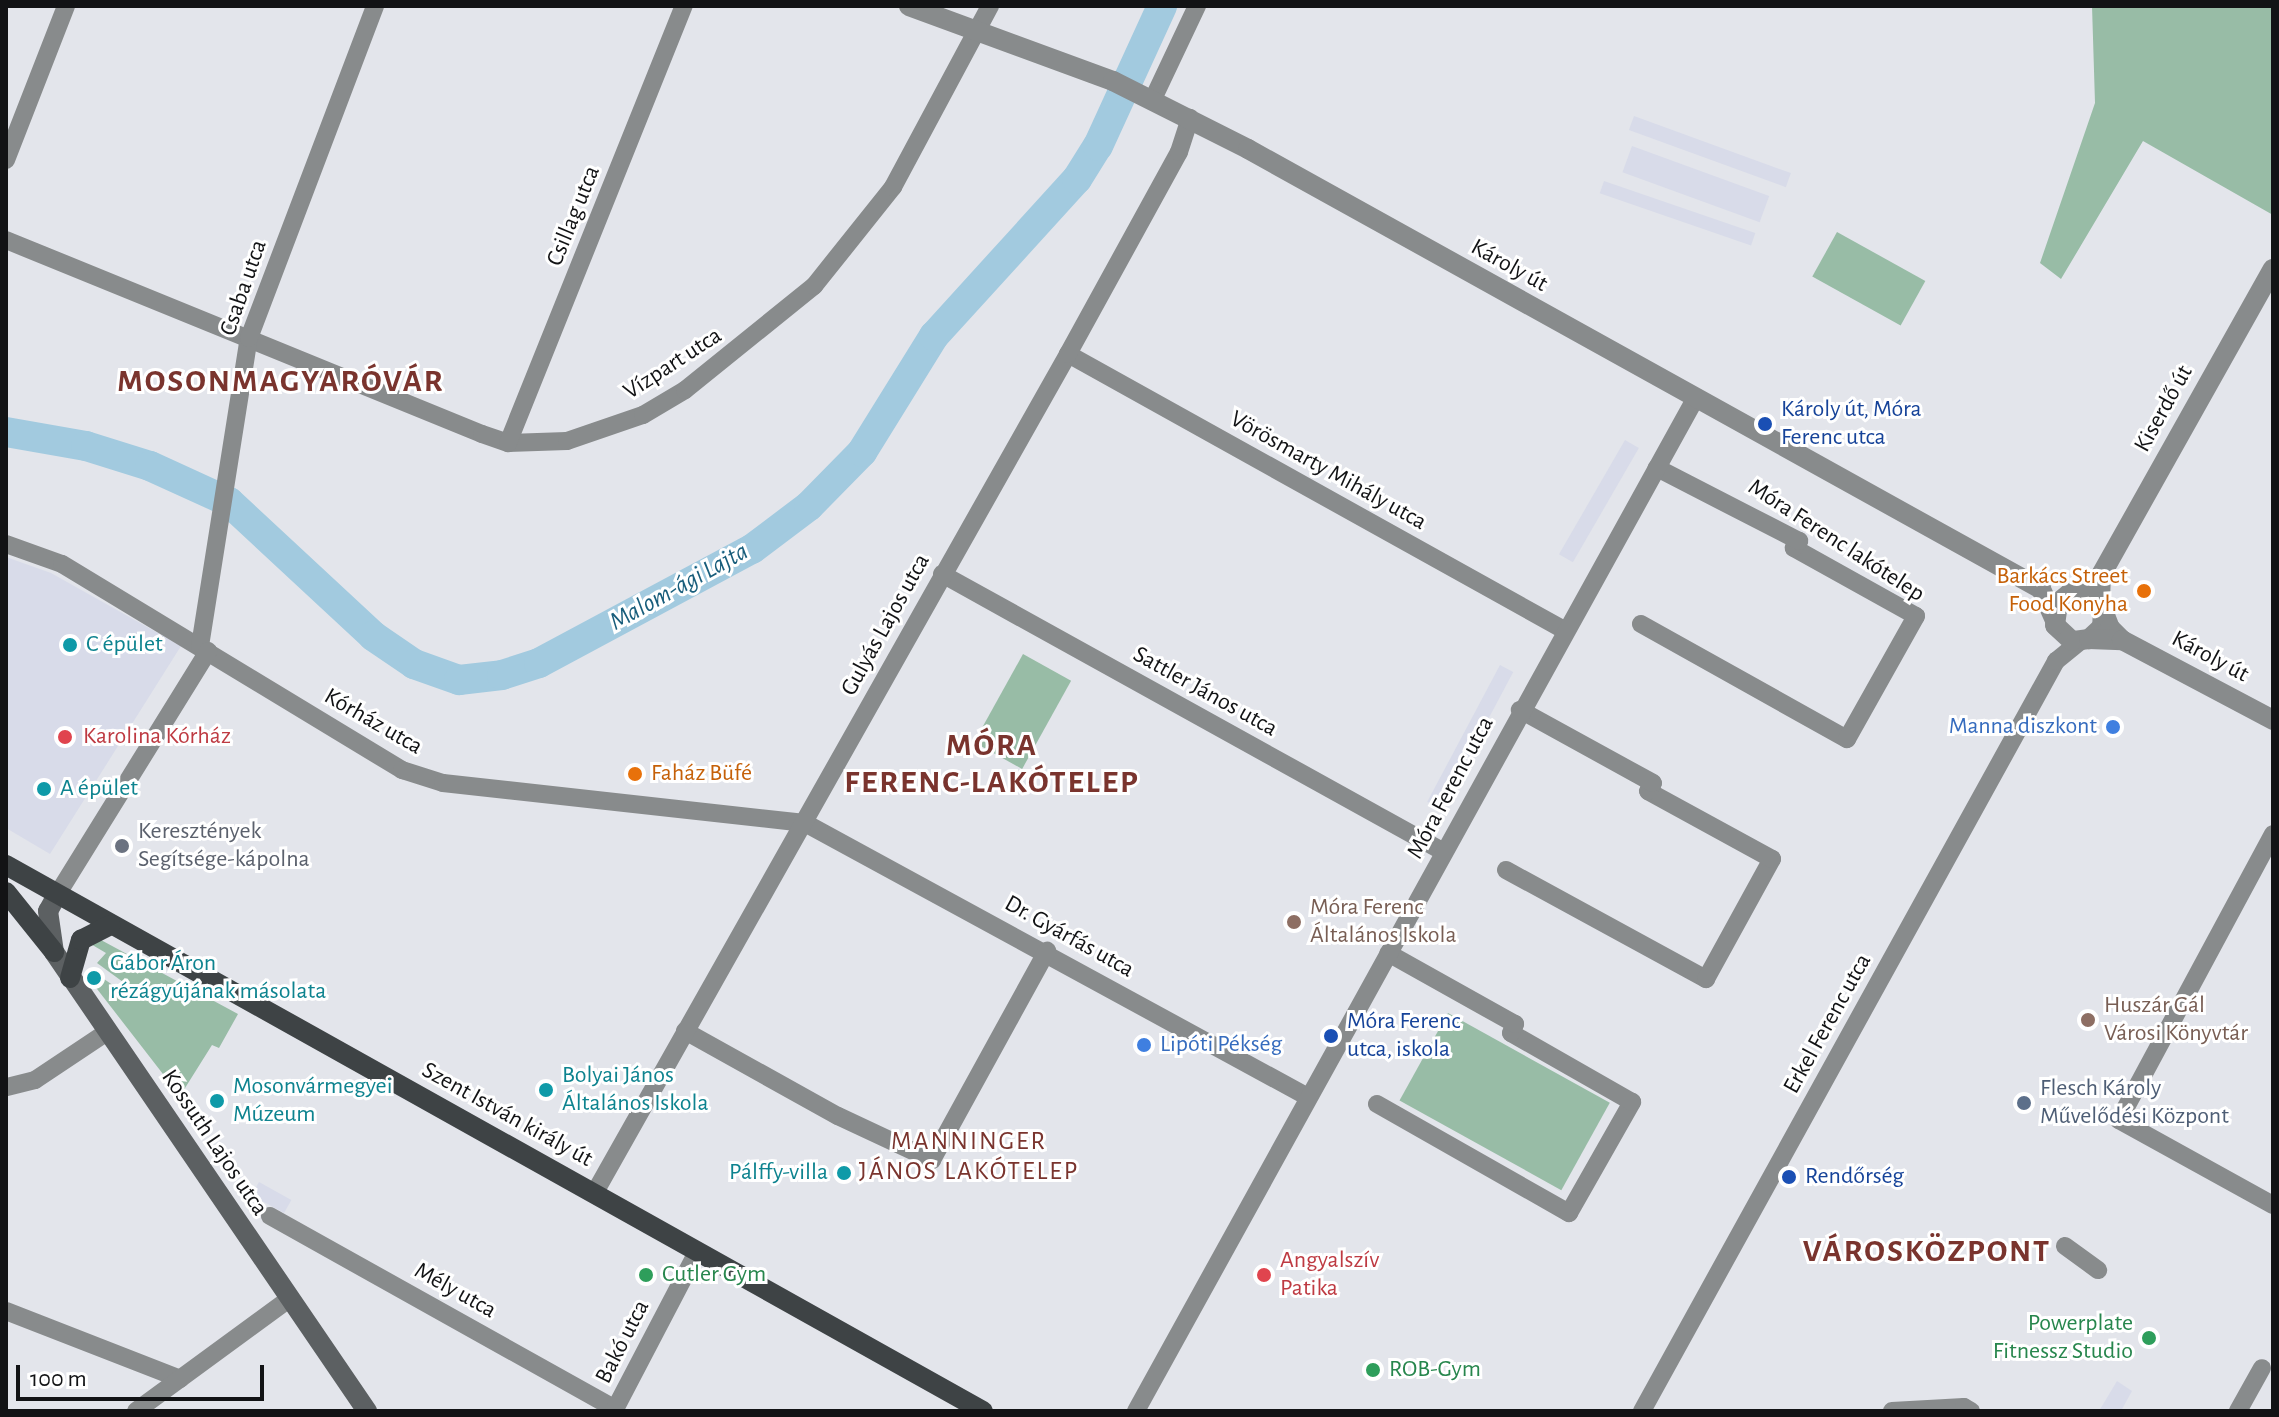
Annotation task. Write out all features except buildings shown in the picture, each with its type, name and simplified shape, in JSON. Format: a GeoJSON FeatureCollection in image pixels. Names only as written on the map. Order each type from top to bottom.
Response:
{"type":"FeatureCollection","features":[{"type":"Feature","properties":{"kind":"main road","name":"Szent István király út"},"geometry":{"type":"LineString","coordinates":[[6,865],[983,1411]]}},
{"type":"Feature","properties":{"kind":"main road"},"geometry":{"type":"LineString","coordinates":[[6,892],[54,952]]}},
{"type":"Feature","properties":{"kind":"main road","name":"Kossuth Lajos utca"},"geometry":{"type":"LineString","coordinates":[[57,895],[48,911],[54,952],[367,1411]]}},
{"type":"Feature","properties":{"kind":"main road"},"geometry":{"type":"LineString","coordinates":[[70,978],[81,940],[110,925]]}},
{"type":"Feature","properties":{"kind":"street"},"geometry":{"type":"LineString","coordinates":[[6,160],[66,6]]}},
{"type":"Feature","properties":{"kind":"street","name":"Csaba utca"},"geometry":{"type":"LineString","coordinates":[[57,895],[204,649],[220,521],[249,338],[375,6]]}},
{"type":"Feature","properties":{"kind":"street","name":"Csillag utca"},"geometry":{"type":"LineString","coordinates":[[508,443],[684,6]]}},
{"type":"Feature","properties":{"kind":"street","name":"Károly út"},"geometry":{"type":"LineString","coordinates":[[909,6],[1113,81],[1190,118],[2041,589]]}},
{"type":"Feature","properties":{"kind":"street","name":"Vízpart utca"},"geometry":{"type":"LineString","coordinates":[[6,240],[508,443],[567,441],[643,415],[751,341],[814,286],[893,187],[990,6]]}},
{"type":"Feature","properties":{"kind":"street"},"geometry":{"type":"LineString","coordinates":[[1146,96],[1197,6]]}},
{"type":"Feature","properties":{"kind":"street","name":"Gulyás Lajos utca"},"geometry":{"type":"LineString","coordinates":[[594,1194],[1068,354],[1179,152],[1190,118]]}},
{"type":"Feature","properties":{"kind":"street","name":"Kiserdő út"},"geometry":{"type":"LineString","coordinates":[[2074,592],[2101,575],[2273,269]]}},
{"type":"Feature","properties":{"kind":"street","name":"Vörösmarty Mihály utca"},"geometry":{"type":"LineString","coordinates":[[1068,354],[1564,630]]}},
{"type":"Feature","properties":{"kind":"street","name":"Móra Ferenc utca"},"geometry":{"type":"LineString","coordinates":[[1136,1411],[1564,630],[1695,399]]}},
{"type":"Feature","properties":{"kind":"street","name":"Móra Ferenc lakótelep"},"geometry":{"type":"LineString","coordinates":[[1641,624],[1847,739],[1916,616],[1794,548],[1799,541],[1657,468]]}},
{"type":"Feature","properties":{"kind":"street","name":"Kórház utca"},"geometry":{"type":"LineString","coordinates":[[6,544],[62,564],[402,770],[443,783],[805,823]]}},
{"type":"Feature","properties":{"kind":"street","name":"Sattler János utca"},"geometry":{"type":"LineString","coordinates":[[942,574],[1444,852]]}},
{"type":"Feature","properties":{"kind":"street","name":"Kiserdő út"},"geometry":{"type":"LineString","coordinates":[[2101,575],[2101,606]]}},
{"type":"Feature","properties":{"kind":"street"},"geometry":{"type":"LineString","coordinates":[[2041,589],[2074,592],[2101,606],[2102,627],[2085,640],[2065,637],[2054,622],[2041,589]]}},
{"type":"Feature","properties":{"kind":"street"},"geometry":{"type":"LineString","coordinates":[[2056,661],[2054,622],[2058,603],[2074,592]]}},
{"type":"Feature","properties":{"kind":"street","name":"Károly út"},"geometry":{"type":"LineString","coordinates":[[2101,606],[2122,640]]}},
{"type":"Feature","properties":{"kind":"street","name":"Károly út"},"geometry":{"type":"LineString","coordinates":[[2085,640],[2122,640],[2273,720]]}},
{"type":"Feature","properties":{"kind":"street","name":"Erkel Ferenc utca"},"geometry":{"type":"LineString","coordinates":[[1642,1411],[2056,661],[2085,640]]}},
{"type":"Feature","properties":{"kind":"street"},"geometry":{"type":"LineString","coordinates":[[1506,870],[1706,979],[1772,859],[1648,791],[1653,783],[1520,710]]}},
{"type":"Feature","properties":{"kind":"street","name":"Dr. Gyárfás utca"},"geometry":{"type":"LineString","coordinates":[[805,823],[1047,951],[1308,1097]]}},
{"type":"Feature","properties":{"kind":"street"},"geometry":{"type":"LineString","coordinates":[[2273,834],[2119,1120],[2273,1205]]}},
{"type":"Feature","properties":{"kind":"street"},"geometry":{"type":"LineString","coordinates":[[685,1031],[838,1116],[932,1160],[1047,951]]}},
{"type":"Feature","properties":{"kind":"street"},"geometry":{"type":"LineString","coordinates":[[1377,1104],[1569,1213],[1632,1102],[1511,1033],[1515,1024],[1388,953]]}},
{"type":"Feature","properties":{"kind":"street"},"geometry":{"type":"LineString","coordinates":[[7,1087],[35,1080],[107,1032]]}},
{"type":"Feature","properties":{"kind":"street","name":"Mély utca"},"geometry":{"type":"LineString","coordinates":[[270,1216],[615,1410]]}},
{"type":"Feature","properties":{"kind":"street"},"geometry":{"type":"LineString","coordinates":[[2065,1246],[2098,1270]]}},
{"type":"Feature","properties":{"kind":"street","name":"Bakó utca"},"geometry":{"type":"LineString","coordinates":[[615,1410],[697,1252]]}},
{"type":"Feature","properties":{"kind":"street"},"geometry":{"type":"LineString","coordinates":[[136,1411],[289,1299]]}},
{"type":"Feature","properties":{"kind":"street"},"geometry":{"type":"LineString","coordinates":[[6,1311],[180,1379]]}},
{"type":"Feature","properties":{"kind":"street"},"geometry":{"type":"LineString","coordinates":[[2238,1411],[2262,1368]]}},
{"type":"Feature","properties":{"kind":"street"},"geometry":{"type":"LineString","coordinates":[[1892,1411],[1971,1411]]}},
{"type":"Feature","properties":{"kind":"shaded area"},"geometry":{"type":"Polygon","coordinates":[[[1634,116],[1791,173],[1786,187],[1629,130],[1634,116]]]}},
{"type":"Feature","properties":{"kind":"shaded area"},"geometry":{"type":"Polygon","coordinates":[[[1632,146],[1769,196],[1760,222],[1622,172],[1632,146]]]}},
{"type":"Feature","properties":{"kind":"shaded area"},"geometry":{"type":"Polygon","coordinates":[[[1604,181],[1755,233],[1751,245],[1600,193],[1604,181]]]}},
{"type":"Feature","properties":{"kind":"shaded area"},"geometry":{"type":"Polygon","coordinates":[[[1625,440],[1639,448],[1573,562],[1559,554],[1625,440]]]}},
{"type":"Feature","properties":{"kind":"shaded area","name":"Karolina Kórház"},"geometry":{"type":"Polygon","coordinates":[[[6,557],[51,573],[181,646],[50,854],[6,828],[6,557]]]}},
{"type":"Feature","properties":{"kind":"shaded area"},"geometry":{"type":"Polygon","coordinates":[[[1500,665],[1513,672],[1440,809],[1427,802],[1500,665]]]}},
{"type":"Feature","properties":{"kind":"shaded area"},"geometry":{"type":"Polygon","coordinates":[[[259,1182],[291,1200],[284,1213],[252,1195],[259,1182]]]}},
{"type":"Feature","properties":{"kind":"shaded area"},"geometry":{"type":"Polygon","coordinates":[[[2117,1381],[2132,1391],[2121,1411],[2099,1411],[2117,1381]]]}},
{"type":"Feature","properties":{"kind":"green space"},"geometry":{"type":"Polygon","coordinates":[[[2092,6],[2273,6],[2273,215],[2143,141],[2061,279],[2040,263],[2095,103],[2092,6]]]}},
{"type":"Feature","properties":{"kind":"green space"},"geometry":{"type":"Polygon","coordinates":[[[1837,232],[1925,281],[1901,326],[1812,277],[1837,232]]]}},
{"type":"Feature","properties":{"kind":"green space"},"geometry":{"type":"Polygon","coordinates":[[[1023,654],[1071,681],[1022,769],[974,742],[1023,654]]]}},
{"type":"Feature","properties":{"kind":"green space"},"geometry":{"type":"Polygon","coordinates":[[[101,940],[238,1014],[219,1048],[212,1045],[180,1096],[87,976],[91,970],[117,988],[123,982],[97,963],[106,953],[89,943],[101,940]]]}},
{"type":"Feature","properties":{"kind":"green space"},"geometry":{"type":"Polygon","coordinates":[[[1448,1013],[1610,1103],[1561,1190],[1400,1100],[1448,1013]]]}},
{"type":"Feature","properties":{"kind":"waterway","name":"Malom-ági Lajta"},"geometry":{"type":"LineString","coordinates":[[6,432],[86,446],[150,466],[229,502],[373,636],[414,664],[459,680],[502,675],[539,663],[752,549],[809,506],[862,452],[934,336],[1077,179],[1098,146],[1162,6]]}},
{"type":"Feature","properties":{"kind":"place","name":"Károly út, Móra Ferenc utca"},"geometry":{"type":"Point","coordinates":[1765,424]}},
{"type":"Feature","properties":{"kind":"place","name":"Barkács Street Food Konyha"},"geometry":{"type":"Point","coordinates":[2144,591]}},
{"type":"Feature","properties":{"kind":"place","name":"C épület"},"geometry":{"type":"Point","coordinates":[70,645]}},
{"type":"Feature","properties":{"kind":"place","name":"Manna diszkont"},"geometry":{"type":"Point","coordinates":[2113,727]}},
{"type":"Feature","properties":{"kind":"place","name":"Karolina Kórház"},"geometry":{"type":"Point","coordinates":[65,737]}},
{"type":"Feature","properties":{"kind":"place","name":"Faház Büfé"},"geometry":{"type":"Point","coordinates":[635,774]}},
{"type":"Feature","properties":{"kind":"place","name":"A épület"},"geometry":{"type":"Point","coordinates":[44,789]}},
{"type":"Feature","properties":{"kind":"place","name":"Keresztények Segítsége-kápolna"},"geometry":{"type":"Point","coordinates":[122,846]}},
{"type":"Feature","properties":{"kind":"place","name":"Móra Ferenc Általános Iskola"},"geometry":{"type":"Point","coordinates":[1294,922]}},
{"type":"Feature","properties":{"kind":"place","name":"Gábor Áron rézágyújának másolata"},"geometry":{"type":"Point","coordinates":[94,978]}},
{"type":"Feature","properties":{"kind":"place","name":"Huszár Gál Városi Könyvtár"},"geometry":{"type":"Point","coordinates":[2088,1020]}},
{"type":"Feature","properties":{"kind":"place","name":"Móra Ferenc utca, iskola"},"geometry":{"type":"Point","coordinates":[1331,1036]}},
{"type":"Feature","properties":{"kind":"place","name":"Lipóti Pékség"},"geometry":{"type":"Point","coordinates":[1144,1045]}},
{"type":"Feature","properties":{"kind":"place","name":"Bolyai János Általános Iskola"},"geometry":{"type":"Point","coordinates":[546,1090]}},
{"type":"Feature","properties":{"kind":"place","name":"Mosonvármegyei Múzeum"},"geometry":{"type":"Point","coordinates":[217,1101]}},
{"type":"Feature","properties":{"kind":"place","name":"Flesch Károly Művelődési Központ"},"geometry":{"type":"Point","coordinates":[2024,1103]}},
{"type":"Feature","properties":{"kind":"place","name":"Pálffy-villa"},"geometry":{"type":"Point","coordinates":[844,1173]}},
{"type":"Feature","properties":{"kind":"place","name":"Rendőrség"},"geometry":{"type":"Point","coordinates":[1789,1177]}},
{"type":"Feature","properties":{"kind":"place","name":"Cutler Gym"},"geometry":{"type":"Point","coordinates":[646,1275]}},
{"type":"Feature","properties":{"kind":"place","name":"Angyalszív Patika"},"geometry":{"type":"Point","coordinates":[1264,1275]}},
{"type":"Feature","properties":{"kind":"place","name":"Powerplate Fitnessz Studio"},"geometry":{"type":"Point","coordinates":[2149,1338]}},
{"type":"Feature","properties":{"kind":"place","name":"ROB-Gym"},"geometry":{"type":"Point","coordinates":[1373,1370]}},
{"type":"Feature","properties":{"kind":"district","name":"MOSONMAGYARÓVÁR"},"geometry":{"type":"Point","coordinates":[281,381]}},
{"type":"Feature","properties":{"kind":"district","name":"MÓRA FERENC-LAKÓTELEP"},"geometry":{"type":"Point","coordinates":[992,764]}},
{"type":"Feature","properties":{"kind":"district","name":"MANNINGER JÁNOS LAKÓTELEP"},"geometry":{"type":"Point","coordinates":[969,1157]}},
{"type":"Feature","properties":{"kind":"district","name":"VÁROSKÖZPONT"},"geometry":{"type":"Point","coordinates":[1927,1251]}}]}
